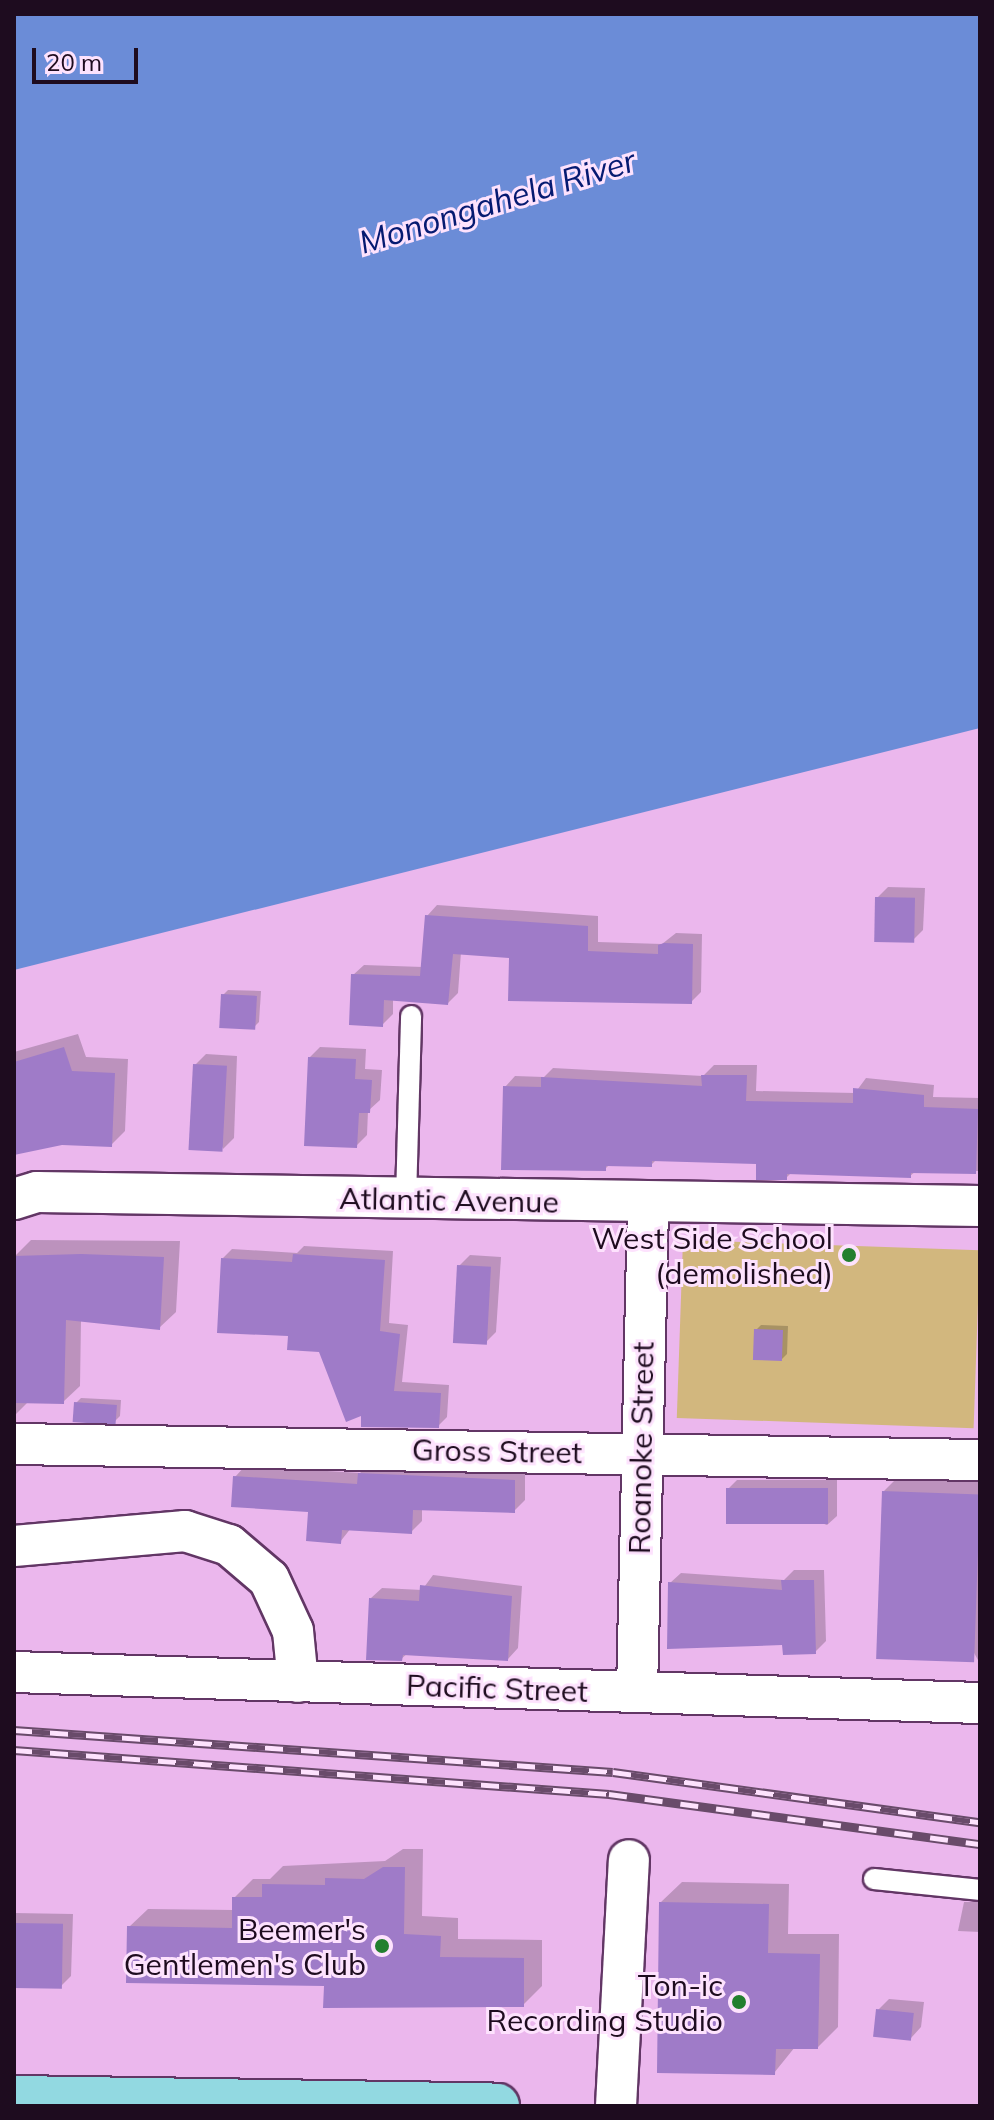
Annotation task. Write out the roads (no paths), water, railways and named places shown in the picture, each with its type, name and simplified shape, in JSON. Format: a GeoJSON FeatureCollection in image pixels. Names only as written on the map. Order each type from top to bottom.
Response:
{"type":"FeatureCollection","features":[{"type":"Feature","properties":{"kind":"main road"},"geometry":{"type":"LineString","coordinates":[[14,2098],[497,2106]]}},
{"type":"Feature","properties":{"kind":"street","name":"Atlantic Avenue"},"geometry":{"type":"LineString","coordinates":[[14,1199],[37,1192],[648,1204],[980,1206]]}},
{"type":"Feature","properties":{"kind":"street","name":"Roanoke Street"},"geometry":{"type":"LineString","coordinates":[[637,1692],[639,1453],[648,1204]]}},
{"type":"Feature","properties":{"kind":"street","name":"Gross Street"},"geometry":{"type":"LineString","coordinates":[[14,1444],[980,1460]]}},
{"type":"Feature","properties":{"kind":"street"},"geometry":{"type":"LineString","coordinates":[[14,1546],[185,1531],[229,1545],[269,1579],[293,1631],[298,1682]]}},
{"type":"Feature","properties":{"kind":"street","name":"Pacific Street"},"geometry":{"type":"LineString","coordinates":[[14,1672],[980,1703]]}},
{"type":"Feature","properties":{"kind":"street"},"geometry":{"type":"LineString","coordinates":[[616,2106],[629,1860]]}},
{"type":"Feature","properties":{"kind":"lane"},"geometry":{"type":"LineString","coordinates":[[406,1199],[411,1016]]}},
{"type":"Feature","properties":{"kind":"lane"},"geometry":{"type":"LineString","coordinates":[[874,1879],[980,1890]]}},
{"type":"Feature","properties":{"kind":"water","name":"Monongahela River"},"geometry":{"type":"Polygon","coordinates":[[[14,14],[980,14],[980,728],[14,970],[14,14]]]}},
{"type":"Feature","properties":{"kind":"railway"},"geometry":{"type":"LineString","coordinates":[[14,1730],[613,1772],[980,1822]]}},
{"type":"Feature","properties":{"kind":"railway"},"geometry":{"type":"LineString","coordinates":[[14,1750],[609,1794],[980,1844]]}},
{"type":"Feature","properties":{"kind":"place","name":"West Side School (demolished)"},"geometry":{"type":"Point","coordinates":[849,1255]}},
{"type":"Feature","properties":{"kind":"place","name":"Beemer's Gentlemen's Club"},"geometry":{"type":"Point","coordinates":[382,1946]}},
{"type":"Feature","properties":{"kind":"place","name":"Ton-ic Recording Studio"},"geometry":{"type":"Point","coordinates":[739,2002]}}]}
